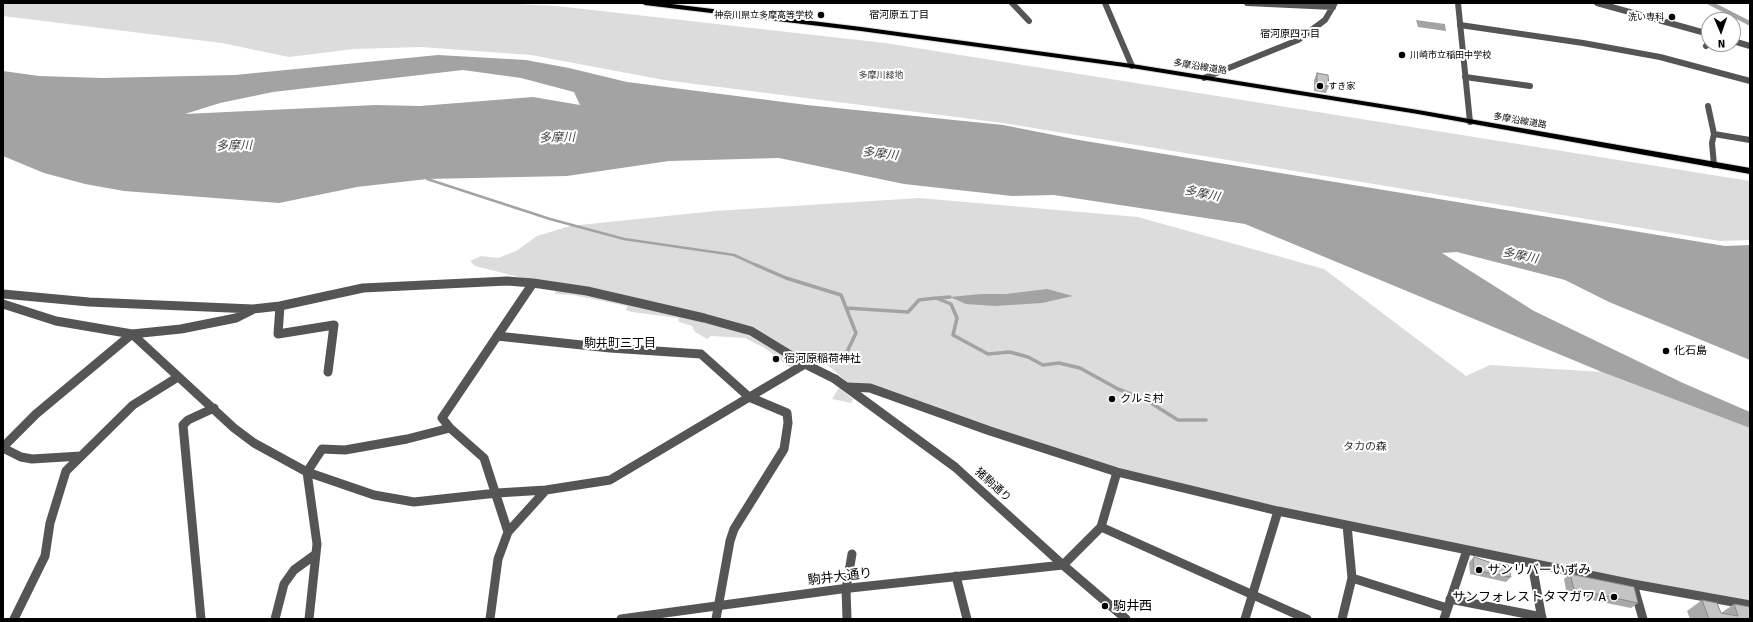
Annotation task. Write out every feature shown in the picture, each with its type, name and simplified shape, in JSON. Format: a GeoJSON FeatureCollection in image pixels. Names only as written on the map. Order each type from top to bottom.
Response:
{"type":"FeatureCollection","features":[{"type":"Feature","properties":{"kind":"main road","name":"多摩沿線道路"},"geometry":{"type":"LineString","coordinates":[[645,3],[679,5],[1132,66],[1470,122],[1750,171]]}},
{"type":"Feature","properties":{"kind":"street"},"geometry":{"type":"LineString","coordinates":[[1012,3],[1029,21]]}},
{"type":"Feature","properties":{"kind":"street"},"geometry":{"type":"LineString","coordinates":[[1105,3],[1120,33],[1132,66]]}},
{"type":"Feature","properties":{"kind":"street"},"geometry":{"type":"LineString","coordinates":[[1204,78],[1298,40],[1325,20],[1334,5],[1247,3]]}},
{"type":"Feature","properties":{"kind":"street"},"geometry":{"type":"LineString","coordinates":[[1458,3],[1470,122]]}},
{"type":"Feature","properties":{"kind":"street"},"geometry":{"type":"LineString","coordinates":[[1597,3],[1701,32]]}},
{"type":"Feature","properties":{"kind":"street"},"geometry":{"type":"LineString","coordinates":[[1460,25],[1583,42],[1628,52],[1660,57],[1750,82]]}},
{"type":"Feature","properties":{"kind":"street"},"geometry":{"type":"LineString","coordinates":[[1465,77],[1530,86]]}},
{"type":"Feature","properties":{"kind":"street"},"geometry":{"type":"LineString","coordinates":[[1708,106],[1714,134],[1712,143],[1714,165]]}},
{"type":"Feature","properties":{"kind":"street"},"geometry":{"type":"LineString","coordinates":[[1714,134],[1750,140]]}},
{"type":"Feature","properties":{"kind":"street","name":"猪駒通り"},"geometry":{"type":"LineString","coordinates":[[253,309],[280,306],[363,288],[507,281],[533,283],[587,291],[682,312],[751,331],[805,364],[835,379],[955,467],[1063,565],[1126,619]]}},
{"type":"Feature","properties":{"kind":"street"},"geometry":{"type":"LineString","coordinates":[[508,532],[497,493],[484,458],[450,428],[442,418],[533,283]]}},
{"type":"Feature","properties":{"kind":"street"},"geometry":{"type":"LineString","coordinates":[[3,294],[89,302],[253,309]]}},
{"type":"Feature","properties":{"kind":"street"},"geometry":{"type":"LineString","coordinates":[[3,304],[56,322],[132,334],[182,329],[236,318],[253,309]]}},
{"type":"Feature","properties":{"kind":"street"},"geometry":{"type":"LineString","coordinates":[[280,306],[278,334],[334,325],[328,372]]}},
{"type":"Feature","properties":{"kind":"street"},"geometry":{"type":"LineString","coordinates":[[132,334],[234,428],[254,443],[307,472],[374,495],[403,501],[546,490],[610,480],[805,364]]}},
{"type":"Feature","properties":{"kind":"street"},"geometry":{"type":"LineString","coordinates":[[82,456],[32,459],[21,457],[3,448],[36,414],[132,334]]}},
{"type":"Feature","properties":{"kind":"street"},"geometry":{"type":"LineString","coordinates":[[497,336],[610,348],[701,354],[749,397],[787,413],[788,423],[784,449],[734,529],[730,541],[720,606],[716,619]]}},
{"type":"Feature","properties":{"kind":"street"},"geometry":{"type":"LineString","coordinates":[[14,619],[45,556],[50,523],[66,471],[133,405],[178,377]]}},
{"type":"Feature","properties":{"kind":"street"},"geometry":{"type":"LineString","coordinates":[[847,387],[870,388],[990,431],[1117,472],[1278,511],[1532,564],[1750,605]]}},
{"type":"Feature","properties":{"kind":"street"},"geometry":{"type":"LineString","coordinates":[[201,619],[183,425],[188,420],[214,408]]}},
{"type":"Feature","properties":{"kind":"street"},"geometry":{"type":"LineString","coordinates":[[309,619],[317,544],[307,472],[322,449],[352,449],[407,439],[450,428]]}},
{"type":"Feature","properties":{"kind":"street"},"geometry":{"type":"LineString","coordinates":[[1063,565],[1101,527],[1117,472]]}},
{"type":"Feature","properties":{"kind":"street"},"geometry":{"type":"LineString","coordinates":[[490,619],[498,559],[508,532],[546,490]]}},
{"type":"Feature","properties":{"kind":"street"},"geometry":{"type":"LineString","coordinates":[[1245,619],[1278,511]]}},
{"type":"Feature","properties":{"kind":"street"},"geometry":{"type":"LineString","coordinates":[[1342,619],[1352,578],[1347,525]]}},
{"type":"Feature","properties":{"kind":"street"},"geometry":{"type":"LineString","coordinates":[[1101,527],[1307,619]]}},
{"type":"Feature","properties":{"kind":"street"},"geometry":{"type":"LineString","coordinates":[[1444,619],[1467,550]]}},
{"type":"Feature","properties":{"kind":"street"},"geometry":{"type":"LineString","coordinates":[[275,619],[284,584],[294,570],[316,554]]}},
{"type":"Feature","properties":{"kind":"street"},"geometry":{"type":"LineString","coordinates":[[846,619],[846,589],[852,554]]}},
{"type":"Feature","properties":{"kind":"street"},"geometry":{"type":"LineString","coordinates":[[1352,578],[1449,604],[1542,618],[1532,564]]}},
{"type":"Feature","properties":{"kind":"street","name":"駒井大通り"},"geometry":{"type":"LineString","coordinates":[[621,619],[846,589],[1063,565]]}},
{"type":"Feature","properties":{"kind":"street"},"geometry":{"type":"LineString","coordinates":[[956,576],[967,619]]}},
{"type":"Feature","properties":{"kind":"street"},"geometry":{"type":"LineString","coordinates":[[1633,584],[1643,619]]}},
{"type":"Feature","properties":{"kind":"street"},"geometry":{"type":"LineString","coordinates":[[1738,602],[1745,617]]}},
{"type":"Feature","properties":{"kind":"green space","name":"多摩川緑地"},"geometry":{"type":"Polygon","coordinates":[[[3,3],[501,3],[557,6],[885,43],[1750,181],[1750,240],[1720,241],[1003,123],[664,80],[531,55],[421,47],[354,49],[289,57],[222,43],[3,16],[3,3]]]}},
{"type":"Feature","properties":{"kind":"green space","name":"タカの森"},"geometry":{"type":"Polygon","coordinates":[[[919,198],[1138,217],[1324,269],[1466,376],[1490,365],[1602,372],[1750,428],[1750,603],[1663,587],[1351,523],[1142,476],[849,384],[829,366],[812,360],[803,360],[756,330],[531,280],[475,266],[470,261],[481,256],[498,258],[516,251],[537,236],[570,226],[715,211],[919,198]]]}},
{"type":"Feature","properties":{"kind":"green space"},"geometry":{"type":"Polygon","coordinates":[[[556,290],[610,299],[743,332],[799,365],[792,369],[780,360],[776,360],[775,356],[765,348],[745,338],[711,336],[707,339],[695,332],[692,326],[679,322],[678,318],[632,312],[626,310],[627,306],[573,295],[555,294],[556,290]]]}},
{"type":"Feature","properties":{"kind":"green space"},"geometry":{"type":"Polygon","coordinates":[[[839,388],[854,400],[852,400],[852,403],[832,399],[839,388]]]}},
{"type":"Feature","properties":{"kind":"water"},"geometry":{"type":"Polygon","coordinates":[[[1416,20],[1445,24],[1446,31],[1418,27],[1416,20]]]}},
{"type":"Feature","properties":{"kind":"water","name":"多摩川"},"geometry":{"type":"Polygon","coordinates":[[[438,55],[526,60],[569,68],[627,82],[807,105],[1003,125],[1079,140],[1725,246],[1750,245],[1750,360],[1609,302],[1565,280],[1457,252],[1442,253],[1534,311],[1683,383],[1750,412],[1750,428],[1602,372],[1245,224],[1054,195],[1012,196],[904,184],[779,158],[669,161],[567,176],[427,179],[357,187],[279,203],[124,191],[85,184],[44,173],[3,156],[3,71],[39,76],[102,78],[235,75],[438,55]],[[463,70],[273,92],[220,103],[185,114],[375,105],[420,106],[533,97],[580,105],[574,92],[521,78],[463,70]]]}},
{"type":"Feature","properties":{"kind":"water"},"geometry":{"type":"Polygon","coordinates":[[[1047,289],[1073,296],[1042,303],[995,306],[966,304],[950,297],[981,294],[1006,294],[1047,289]]]}},
{"type":"Feature","properties":{"kind":"building"},"geometry":{"type":"Polygon","coordinates":[[[1317,73],[1328,75],[1329,86],[1317,85],[1317,73]]]}},
{"type":"Feature","properties":{"kind":"building"},"geometry":{"type":"Polygon","coordinates":[[[1474,557],[1492,563],[1508,565],[1511,577],[1474,570],[1474,557]]]}},
{"type":"Feature","properties":{"kind":"building"},"geometry":{"type":"Polygon","coordinates":[[[1570,574],[1634,587],[1638,603],[1574,589],[1570,574]]]}},
{"type":"Feature","properties":{"kind":"building"},"geometry":{"type":"Polygon","coordinates":[[[1702,600],[1717,603],[1721,613],[1738,616],[1734,604],[1750,607],[1750,619],[1709,619],[1702,600]]]}},
{"type":"Feature","properties":{"kind":"waterway"},"geometry":{"type":"LineString","coordinates":[[1709,3],[1750,24]]}},
{"type":"Feature","properties":{"kind":"waterway"},"geometry":{"type":"LineString","coordinates":[[427,179],[550,219],[624,239],[734,255],[758,266]]}},
{"type":"Feature","properties":{"kind":"waterway"},"geometry":{"type":"LineString","coordinates":[[756,265],[786,278],[841,295],[846,308]]}},
{"type":"Feature","properties":{"kind":"waterway"},"geometry":{"type":"LineString","coordinates":[[938,298],[950,297]]}},
{"type":"Feature","properties":{"kind":"waterway"},"geometry":{"type":"LineString","coordinates":[[846,308],[908,312],[919,300],[936,298],[951,304],[957,318],[953,335],[988,354],[1010,352],[1028,357],[1043,365],[1059,363],[1080,368],[1118,389],[1146,400],[1178,420],[1206,420]]}},
{"type":"Feature","properties":{"kind":"waterway"},"geometry":{"type":"LineString","coordinates":[[845,356],[856,333],[846,308]]}},
{"type":"Feature","properties":{"kind":"place","name":"神奈川県立多摩高等学校"},"geometry":{"type":"Point","coordinates":[821,15]}},
{"type":"Feature","properties":{"kind":"place","name":"洗い専科"},"geometry":{"type":"Point","coordinates":[1672,17]}},
{"type":"Feature","properties":{"kind":"place","name":"川崎市立稲田中学校"},"geometry":{"type":"Point","coordinates":[1402,55]}},
{"type":"Feature","properties":{"kind":"place","name":"すき家"},"geometry":{"type":"Point","coordinates":[1320,86]}},
{"type":"Feature","properties":{"kind":"place","name":"化石島"},"geometry":{"type":"Point","coordinates":[1666,351]}},
{"type":"Feature","properties":{"kind":"place","name":"宿河原稲荷神社"},"geometry":{"type":"Point","coordinates":[776,359]}},
{"type":"Feature","properties":{"kind":"place","name":"クルミ村"},"geometry":{"type":"Point","coordinates":[1112,399]}},
{"type":"Feature","properties":{"kind":"place","name":"サンリバーいずみ"},"geometry":{"type":"Point","coordinates":[1479,570]}},
{"type":"Feature","properties":{"kind":"place","name":"サンフォレストタマガワ A"},"geometry":{"type":"Point","coordinates":[1614,597]}},
{"type":"Feature","properties":{"kind":"place","name":"駒井西"},"geometry":{"type":"Point","coordinates":[1105,606]}},
{"type":"Feature","properties":{"kind":"district","name":"宿河原五丁目"},"geometry":{"type":"Point","coordinates":[899,15]}},
{"type":"Feature","properties":{"kind":"district","name":"宿河原四丁目"},"geometry":{"type":"Point","coordinates":[1290,34]}},
{"type":"Feature","properties":{"kind":"district","name":"駒井町三丁目"},"geometry":{"type":"Point","coordinates":[620,344]}}]}
